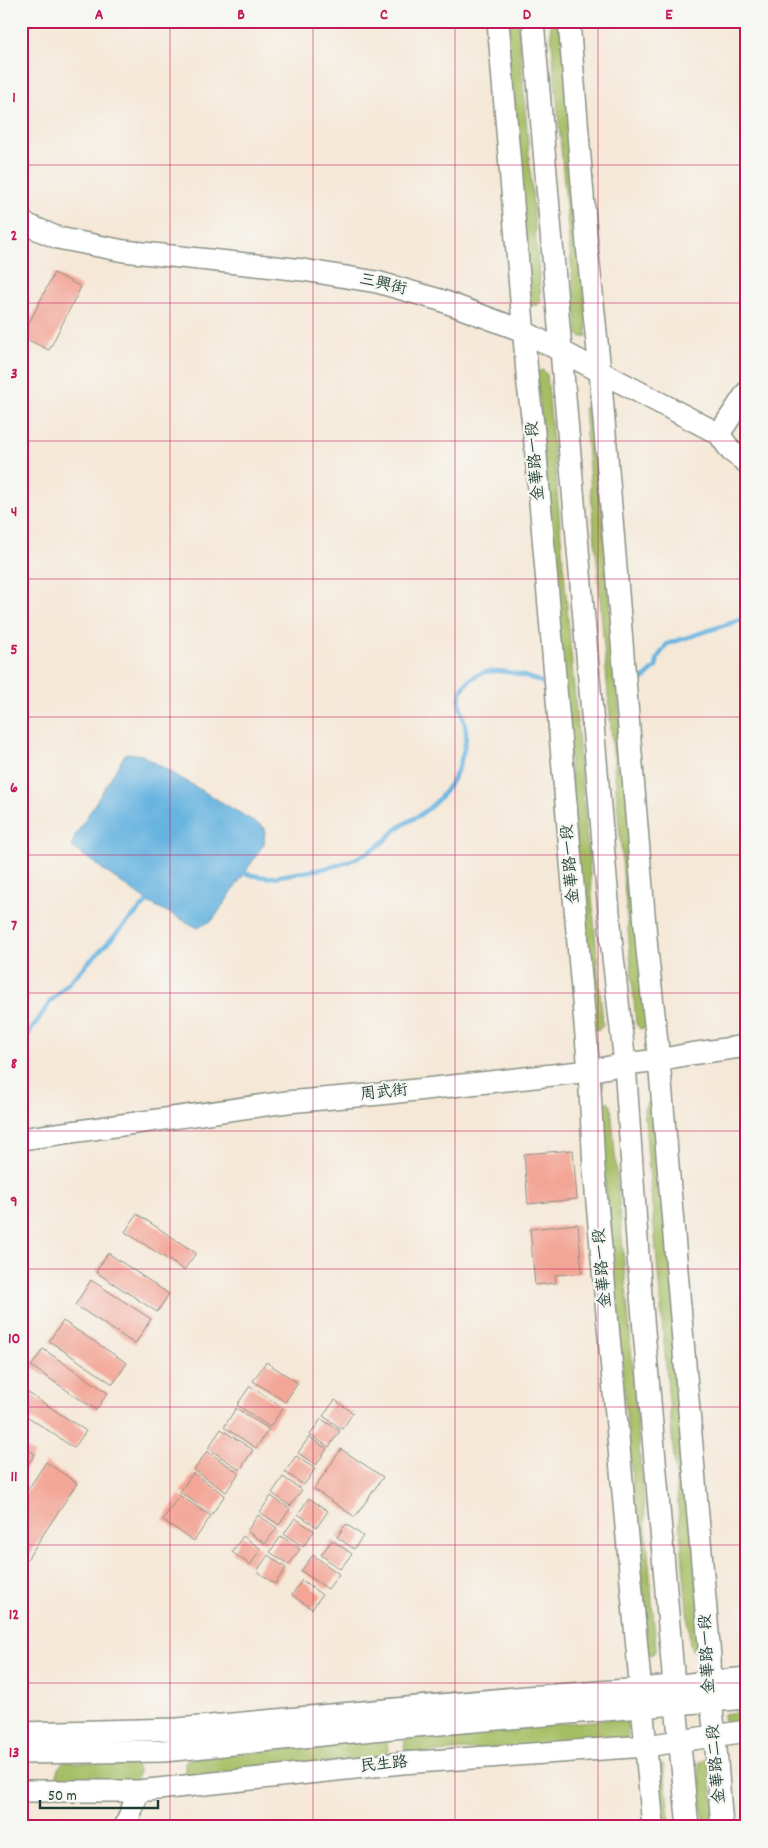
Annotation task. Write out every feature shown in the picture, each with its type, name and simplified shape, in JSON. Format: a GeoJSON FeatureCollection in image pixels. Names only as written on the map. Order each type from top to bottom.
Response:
{"type":"FeatureCollection","features":[{"type":"Feature","properties":{"kind":"street","name":"金華路一段"},"geometry":{"type":"LineString","coordinates":[[498,21],[523,331],[535,442],[589,1071],[597,1198],[629,1572],[642,1698]]}},
{"type":"Feature","properties":{"kind":"street"},"geometry":{"type":"LineString","coordinates":[[533,21],[612,948],[625,1064],[640,1283],[674,1695],[688,1827]]}},
{"type":"Feature","properties":{"kind":"street","name":"金華路一段"},"geometry":{"type":"LineString","coordinates":[[569,21],[710,1657],[711,1702]]}},
{"type":"Feature","properties":{"kind":"street","name":"三興街"},"geometry":{"type":"LineString","coordinates":[[21,222],[58,238],[124,252],[303,270],[376,282],[440,300],[523,331],[719,434],[731,452],[747,463]]}},
{"type":"Feature","properties":{"kind":"street"},"geometry":{"type":"LineString","coordinates":[[719,434],[747,392]]}},
{"type":"Feature","properties":{"kind":"street","name":"周武街"},"geometry":{"type":"LineString","coordinates":[[21,1139],[287,1102],[380,1094],[589,1071],[747,1046]]}},
{"type":"Feature","properties":{"kind":"street"},"geometry":{"type":"LineString","coordinates":[[674,1695],[710,1680],[747,1678]]}},
{"type":"Feature","properties":{"kind":"street"},"geometry":{"type":"LineString","coordinates":[[21,1753],[164,1751],[393,1728],[674,1695],[711,1702],[747,1698]]}},
{"type":"Feature","properties":{"kind":"street"},"geometry":{"type":"LineString","coordinates":[[21,1733],[178,1729],[526,1697],[642,1698]]}},
{"type":"Feature","properties":{"kind":"street"},"geometry":{"type":"LineString","coordinates":[[642,1698],[653,1827]]}},
{"type":"Feature","properties":{"kind":"street","name":"金華路二段"},"geometry":{"type":"LineString","coordinates":[[711,1702],[722,1827]]}},
{"type":"Feature","properties":{"kind":"street","name":"民生路"},"geometry":{"type":"LineString","coordinates":[[21,1791],[139,1791],[402,1763],[646,1746],[747,1731]]}},
{"type":"Feature","properties":{"kind":"street"},"geometry":{"type":"LineString","coordinates":[[125,1827],[139,1791]]}},
{"type":"Feature","properties":{"kind":"green space"},"geometry":{"type":"Polygon","coordinates":[[[503,21],[518,21],[541,301],[538,305],[529,306],[503,21]]]}},
{"type":"Feature","properties":{"kind":"green space"},"geometry":{"type":"Polygon","coordinates":[[[550,21],[565,21],[587,336],[581,337],[577,331],[550,21]]]}},
{"type":"Feature","properties":{"kind":"green space"},"geometry":{"type":"Polygon","coordinates":[[[543,370],[547,375],[603,1025],[600,1029],[592,1030],[537,372],[543,370]]]}},
{"type":"Feature","properties":{"kind":"green space"},"geometry":{"type":"Polygon","coordinates":[[[593,405],[647,1027],[640,1029],[636,1024],[584,408],[593,405]]]}},
{"type":"Feature","properties":{"kind":"green space"},"geometry":{"type":"Polygon","coordinates":[[[656,1101],[703,1650],[692,1650],[690,1645],[644,1110],[647,1103],[656,1101]]]}},
{"type":"Feature","properties":{"kind":"green space"},"geometry":{"type":"Polygon","coordinates":[[[608,1102],[611,1106],[656,1649],[653,1654],[648,1655],[598,1105],[608,1102]]]}},
{"type":"Feature","properties":{"kind":"green space"},"geometry":{"type":"Polygon","coordinates":[[[747,1710],[747,1726],[725,1726],[724,1714],[747,1710]]]}},
{"type":"Feature","properties":{"kind":"green space"},"geometry":{"type":"Polygon","coordinates":[[[626,1718],[629,1729],[627,1739],[408,1754],[404,1747],[406,1737],[626,1718]]]}},
{"type":"Feature","properties":{"kind":"green space"},"geometry":{"type":"Polygon","coordinates":[[[382,1738],[387,1742],[388,1751],[386,1756],[185,1777],[185,1762],[189,1759],[382,1738]]]}},
{"type":"Feature","properties":{"kind":"green space"},"geometry":{"type":"Polygon","coordinates":[[[705,1759],[708,1760],[717,1827],[704,1827],[698,1770],[700,1762],[705,1759]]]}},
{"type":"Feature","properties":{"kind":"green space"},"geometry":{"type":"Polygon","coordinates":[[[658,1761],[664,1766],[670,1827],[656,1827],[655,1762],[658,1761]]]}},
{"type":"Feature","properties":{"kind":"green space"},"geometry":{"type":"Polygon","coordinates":[[[64,1762],[130,1762],[137,1767],[139,1772],[135,1781],[58,1781],[57,1770],[64,1762]]]}},
{"type":"Feature","properties":{"kind":"water"},"geometry":{"type":"Polygon","coordinates":[[[126,753],[142,755],[265,828],[264,844],[213,920],[198,928],[148,902],[72,847],[75,836],[126,753]]]}},
{"type":"Feature","properties":{"kind":"building"},"geometry":{"type":"Polygon","coordinates":[[[54,273],[81,287],[49,350],[22,337],[54,273]]]}},
{"type":"Feature","properties":{"kind":"building"},"geometry":{"type":"Polygon","coordinates":[[[573,1150],[577,1199],[528,1204],[524,1154],[573,1150]]]}},
{"type":"Feature","properties":{"kind":"building"},"geometry":{"type":"Polygon","coordinates":[[[137,1214],[196,1253],[184,1270],[125,1232],[137,1214]]]}},
{"type":"Feature","properties":{"kind":"building"},"geometry":{"type":"Polygon","coordinates":[[[578,1224],[582,1273],[555,1275],[556,1283],[535,1285],[530,1229],[578,1224]]]}},
{"type":"Feature","properties":{"kind":"building"},"geometry":{"type":"Polygon","coordinates":[[[108,1253],[169,1294],[157,1312],[96,1272],[108,1253]]]}},
{"type":"Feature","properties":{"kind":"building"},"geometry":{"type":"Polygon","coordinates":[[[91,1280],[151,1319],[135,1344],[75,1305],[91,1280]]]}},
{"type":"Feature","properties":{"kind":"building"},"geometry":{"type":"Polygon","coordinates":[[[63,1321],[127,1363],[113,1384],[49,1341],[63,1321]]]}},
{"type":"Feature","properties":{"kind":"building"},"geometry":{"type":"Polygon","coordinates":[[[43,1349],[108,1393],[96,1410],[31,1366],[43,1349]]]}},
{"type":"Feature","properties":{"kind":"building"},"geometry":{"type":"Polygon","coordinates":[[[266,1362],[298,1383],[285,1402],[253,1381],[266,1362]]]}},
{"type":"Feature","properties":{"kind":"building"},"geometry":{"type":"Polygon","coordinates":[[[250,1386],[283,1408],[270,1427],[237,1405],[250,1386]]]}},
{"type":"Feature","properties":{"kind":"building"},"geometry":{"type":"Polygon","coordinates":[[[21,1388],[86,1431],[74,1448],[21,1412],[21,1388]]]}},
{"type":"Feature","properties":{"kind":"building"},"geometry":{"type":"Polygon","coordinates":[[[335,1400],[353,1413],[342,1429],[323,1416],[335,1400]]]}},
{"type":"Feature","properties":{"kind":"building"},"geometry":{"type":"Polygon","coordinates":[[[236,1408],[269,1429],[256,1448],[224,1427],[236,1408]]]}},
{"type":"Feature","properties":{"kind":"building"},"geometry":{"type":"Polygon","coordinates":[[[321,1419],[340,1431],[329,1447],[310,1435],[321,1419]]]}},
{"type":"Feature","properties":{"kind":"building"},"geometry":{"type":"Polygon","coordinates":[[[221,1429],[253,1450],[240,1470],[208,1448],[221,1429]]]}},
{"type":"Feature","properties":{"kind":"building"},"geometry":{"type":"Polygon","coordinates":[[[309,1437],[327,1449],[316,1465],[298,1453],[309,1437]]]}},
{"type":"Feature","properties":{"kind":"building"},"geometry":{"type":"Polygon","coordinates":[[[21,1445],[35,1454],[21,1475],[21,1445]]]}},
{"type":"Feature","properties":{"kind":"building"},"geometry":{"type":"Polygon","coordinates":[[[341,1449],[383,1477],[355,1517],[314,1489],[341,1449]]]}},
{"type":"Feature","properties":{"kind":"building"},"geometry":{"type":"Polygon","coordinates":[[[207,1451],[239,1473],[226,1492],[194,1470],[207,1451]]]}},
{"type":"Feature","properties":{"kind":"building"},"geometry":{"type":"Polygon","coordinates":[[[296,1456],[315,1469],[304,1485],[285,1472],[296,1456]]]}},
{"type":"Feature","properties":{"kind":"building"},"geometry":{"type":"Polygon","coordinates":[[[46,1462],[77,1483],[24,1564],[21,1562],[21,1500],[46,1462]]]}},
{"type":"Feature","properties":{"kind":"building"},"geometry":{"type":"Polygon","coordinates":[[[193,1473],[225,1495],[212,1514],[180,1492],[193,1473]]]}},
{"type":"Feature","properties":{"kind":"building"},"geometry":{"type":"Polygon","coordinates":[[[283,1477],[302,1490],[290,1506],[272,1493],[283,1477]]]}},
{"type":"Feature","properties":{"kind":"building"},"geometry":{"type":"Polygon","coordinates":[[[179,1495],[211,1516],[194,1541],[163,1520],[179,1495]]]}},
{"type":"Feature","properties":{"kind":"building"},"geometry":{"type":"Polygon","coordinates":[[[271,1496],[290,1509],[279,1525],[260,1512],[271,1496]]]}},
{"type":"Feature","properties":{"kind":"building"},"geometry":{"type":"Polygon","coordinates":[[[309,1498],[328,1511],[317,1527],[298,1514],[309,1498]]]}},
{"type":"Feature","properties":{"kind":"building"},"geometry":{"type":"Polygon","coordinates":[[[258,1515],[277,1528],[265,1544],[247,1531],[258,1515]]]}},
{"type":"Feature","properties":{"kind":"building"},"geometry":{"type":"Polygon","coordinates":[[[295,1518],[314,1531],[303,1547],[284,1534],[295,1518]]]}},
{"type":"Feature","properties":{"kind":"building"},"geometry":{"type":"Polygon","coordinates":[[[346,1524],[363,1536],[354,1549],[337,1537],[346,1524]]]}},
{"type":"Feature","properties":{"kind":"building"},"geometry":{"type":"Polygon","coordinates":[[[243,1536],[261,1549],[250,1565],[232,1552],[243,1536]]]}},
{"type":"Feature","properties":{"kind":"building"},"geometry":{"type":"Polygon","coordinates":[[[281,1536],[300,1549],[289,1565],[270,1552],[281,1536]]]}},
{"type":"Feature","properties":{"kind":"building"},"geometry":{"type":"Polygon","coordinates":[[[332,1540],[352,1554],[340,1569],[321,1555],[332,1540]]]}},
{"type":"Feature","properties":{"kind":"building"},"geometry":{"type":"Polygon","coordinates":[[[268,1555],[286,1568],[275,1584],[257,1571],[268,1555]]]}},
{"type":"Feature","properties":{"kind":"building"},"geometry":{"type":"Polygon","coordinates":[[[313,1555],[339,1574],[328,1589],[301,1571],[313,1555]]]}},
{"type":"Feature","properties":{"kind":"building"},"geometry":{"type":"Polygon","coordinates":[[[302,1580],[322,1595],[312,1609],[292,1595],[302,1580]]]}},
{"type":"Feature","properties":{"kind":"waterway"},"geometry":{"type":"LineString","coordinates":[[643,679],[656,667],[658,657],[667,644],[747,618]]}},
{"type":"Feature","properties":{"kind":"waterway"},"geometry":{"type":"LineString","coordinates":[[240,872],[269,877],[314,870],[345,863],[375,848],[398,828],[430,807],[441,797],[454,778],[460,764],[466,738],[465,723],[460,703],[460,697],[466,684],[474,677],[493,671],[514,673],[544,683]]}},
{"type":"Feature","properties":{"kind":"waterway"},"geometry":{"type":"LineString","coordinates":[[21,1045],[50,1002],[151,898]]}}]}
